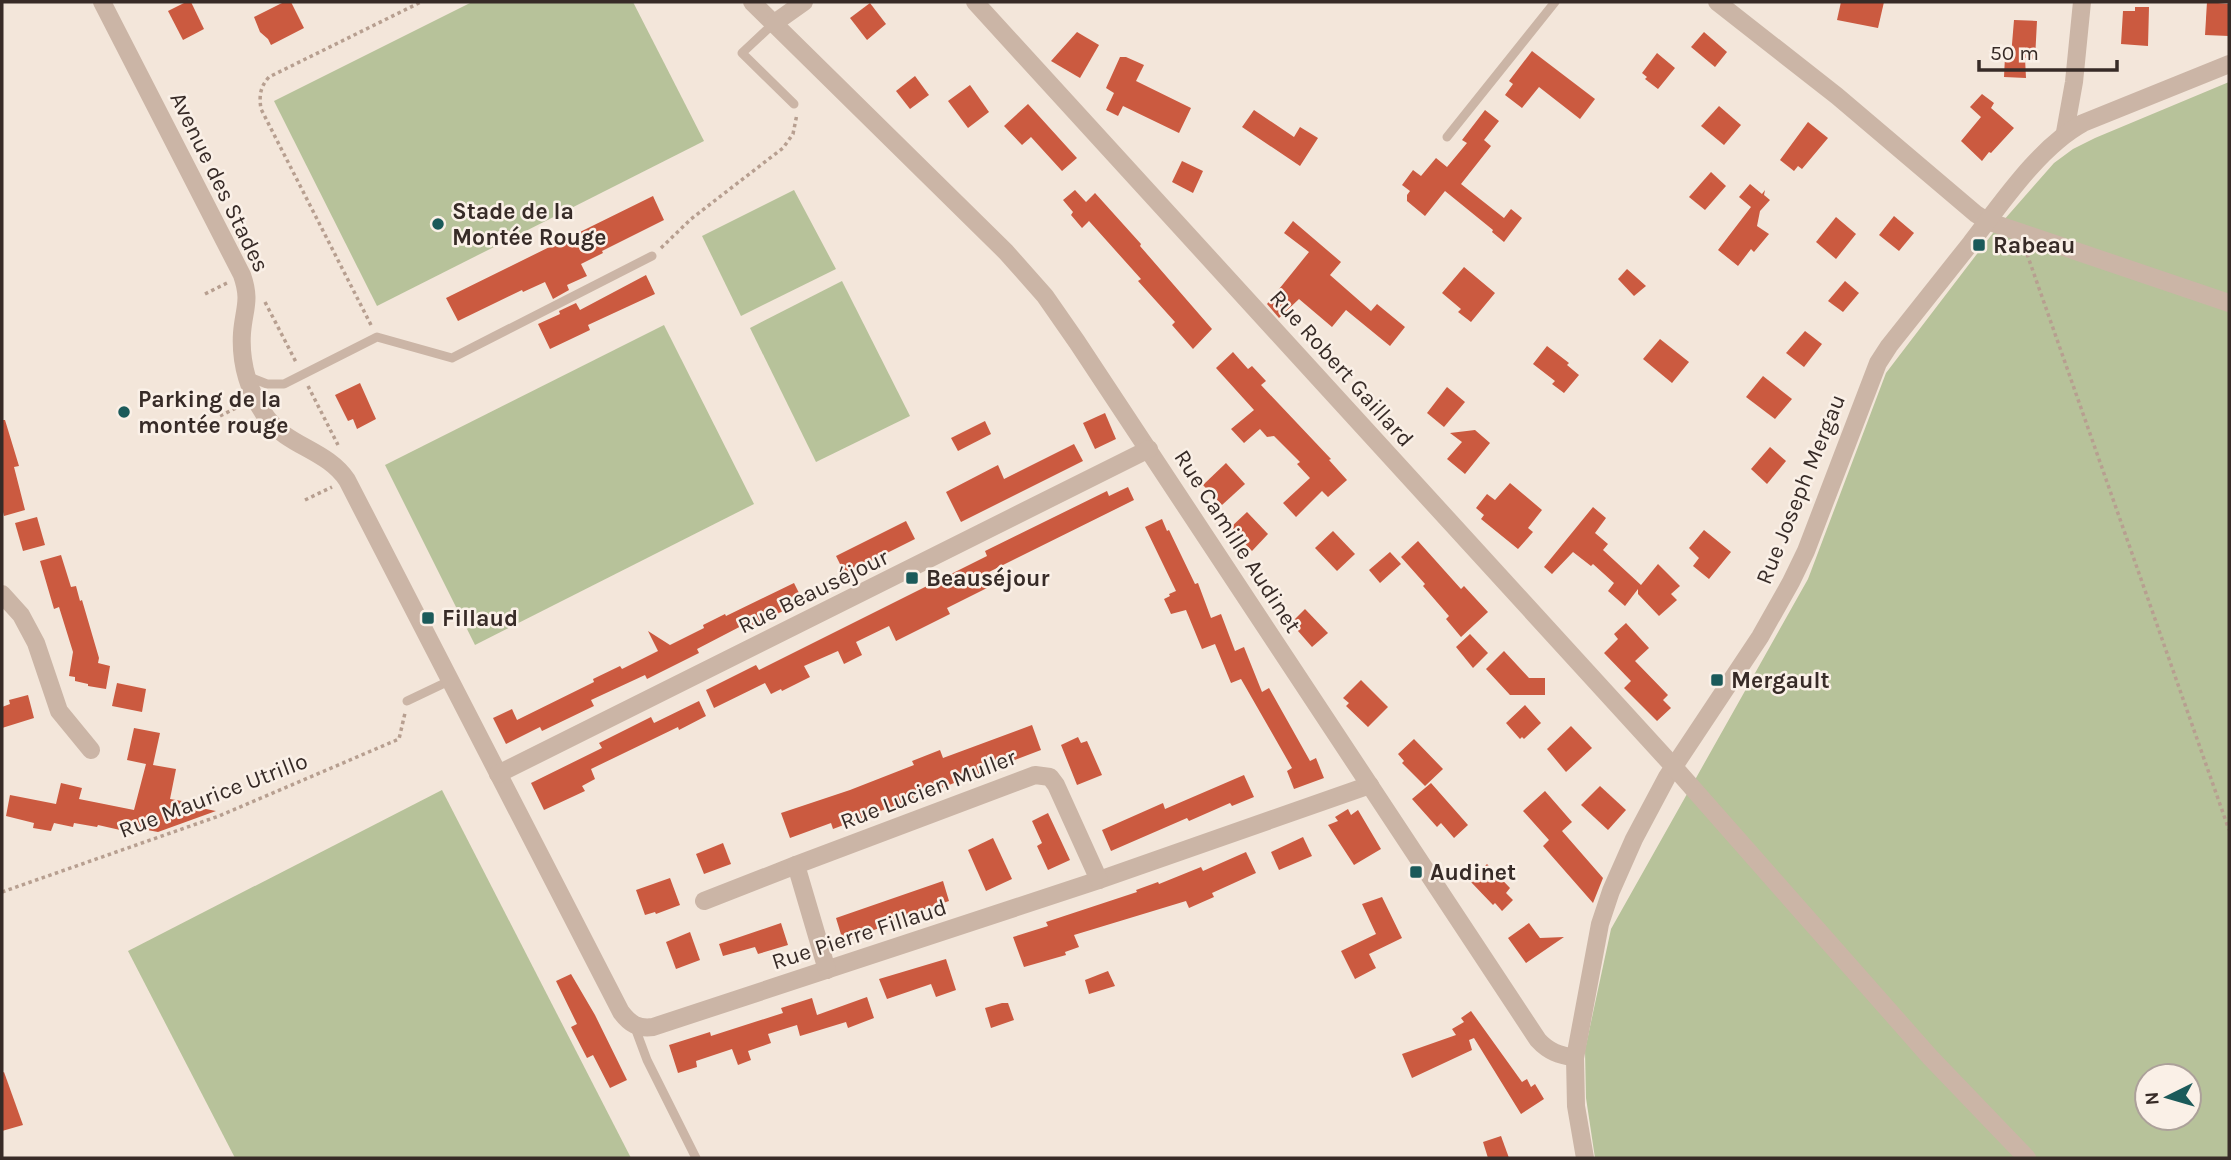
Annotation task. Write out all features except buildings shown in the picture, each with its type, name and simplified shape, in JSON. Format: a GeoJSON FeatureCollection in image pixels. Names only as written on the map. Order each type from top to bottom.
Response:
{"type":"FeatureCollection","features":[{"type":"Feature","properties":{"kind":"street","name":"Avenue des Stades"},"geometry":{"type":"LineString","coordinates":[[102,2],[242,275],[247,290],[248,307],[242,355],[255,398],[268,420],[288,438],[329,460],[347,480],[498,774]]}},
{"type":"Feature","properties":{"kind":"street","name":"Rue Camille Audinet"},"geometry":{"type":"LineString","coordinates":[[752,2],[1006,252],[1045,296],[1149,449],[1538,1040],[1547,1050],[1575,1058]]}},
{"type":"Feature","properties":{"kind":"street"},"geometry":{"type":"LineString","coordinates":[[774,24],[804,2]]}},
{"type":"Feature","properties":{"kind":"street","name":"Rue Robert Gaillard"},"geometry":{"type":"LineString","coordinates":[[975,2],[1674,768],[1930,1057],[2027,1158]]}},
{"type":"Feature","properties":{"kind":"street"},"geometry":{"type":"LineString","coordinates":[[1717,2],[1837,96],[1987,221],[2229,303]]}},
{"type":"Feature","properties":{"kind":"street"},"geometry":{"type":"LineString","coordinates":[[2065,132],[2074,82],[2082,2]]}},
{"type":"Feature","properties":{"kind":"street"},"geometry":{"type":"LineString","coordinates":[[2065,132],[2229,64]]}},
{"type":"Feature","properties":{"kind":"street","name":"Rue Joseph Mergau"},"geometry":{"type":"LineString","coordinates":[[1575,1058],[1601,924],[1611,891],[1634,839],[1674,768],[1754,647],[1791,582],[1806,551],[1878,363],[1987,221],[2048,148],[2065,132]]}},
{"type":"Feature","properties":{"kind":"street","name":"Rue Beauséjour"},"geometry":{"type":"LineString","coordinates":[[498,774],[1149,449]]}},
{"type":"Feature","properties":{"kind":"street"},"geometry":{"type":"LineString","coordinates":[[2,594],[21,615],[36,643],[59,711],[91,750]]}},
{"type":"Feature","properties":{"kind":"street"},"geometry":{"type":"LineString","coordinates":[[498,774],[621,1012],[634,1025]]}},
{"type":"Feature","properties":{"kind":"street","name":"Rue Lucien Muller"},"geometry":{"type":"LineString","coordinates":[[704,901],[1035,775],[1050,777],[1056,785],[1098,880]]}},
{"type":"Feature","properties":{"kind":"street","name":"Rue Pierre Fillaud"},"geometry":{"type":"LineString","coordinates":[[634,1025],[653,1027],[1098,880],[1370,785]]}},
{"type":"Feature","properties":{"kind":"street"},"geometry":{"type":"LineString","coordinates":[[796,865],[827,970]]}},
{"type":"Feature","properties":{"kind":"street"},"geometry":{"type":"LineString","coordinates":[[1575,1058],[1576,1106],[1585,1158]]}},
{"type":"Feature","properties":{"kind":"lane"},"geometry":{"type":"LineString","coordinates":[[1447,137],[1555,2]]}},
{"type":"Feature","properties":{"kind":"lane"},"geometry":{"type":"LineString","coordinates":[[774,24],[742,53],[794,104]]}},
{"type":"Feature","properties":{"kind":"lane"},"geometry":{"type":"LineString","coordinates":[[246,375],[267,384],[284,384],[377,337],[452,358],[652,257]]}},
{"type":"Feature","properties":{"kind":"lane"},"geometry":{"type":"LineString","coordinates":[[407,701],[449,681]]}},
{"type":"Feature","properties":{"kind":"lane"},"geometry":{"type":"LineString","coordinates":[[634,1025],[643,1053],[696,1158]]}},
{"type":"Feature","properties":{"kind":"path"},"geometry":{"type":"LineString","coordinates":[[377,337],[261,109],[260,99],[262,85],[269,77],[421,2]]}},
{"type":"Feature","properties":{"kind":"path"},"geometry":{"type":"LineString","coordinates":[[652,257],[691,219],[783,148],[793,134],[798,117],[794,104]]}},
{"type":"Feature","properties":{"kind":"path"},"geometry":{"type":"LineString","coordinates":[[2019,232],[2229,830]]}},
{"type":"Feature","properties":{"kind":"path","name":"Rue Maurice Utrillo"},"geometry":{"type":"LineString","coordinates":[[2,892],[219,816],[399,739],[407,701]]}},
{"type":"Feature","properties":{"kind":"green space","name":"Stade de la Montée Rouge"},"geometry":{"type":"Polygon","coordinates":[[[472,2],[633,2],[704,141],[377,306],[274,101],[472,2]]]}},
{"type":"Feature","properties":{"kind":"green space"},"geometry":{"type":"Polygon","coordinates":[[[2229,82],[2229,1158],[1595,1158],[1586,1098],[1585,1050],[1611,929],[1808,579],[1886,373],[1996,229],[2054,163],[2073,149],[2229,82]]]}},
{"type":"Feature","properties":{"kind":"green space"},"geometry":{"type":"Polygon","coordinates":[[[794,190],[836,269],[741,316],[702,236],[794,190]]]}},
{"type":"Feature","properties":{"kind":"green space"},"geometry":{"type":"Polygon","coordinates":[[[842,281],[910,416],[816,462],[750,328],[842,281]]]}},
{"type":"Feature","properties":{"kind":"green space"},"geometry":{"type":"Polygon","coordinates":[[[664,325],[754,504],[475,645],[385,465],[664,325]]]}},
{"type":"Feature","properties":{"kind":"green space"},"geometry":{"type":"Polygon","coordinates":[[[442,790],[631,1158],[235,1158],[128,951],[442,790]]]}},
{"type":"Feature","properties":{"kind":"place","name":"Stade de la Montée Rouge"},"geometry":{"type":"Point","coordinates":[438,224]}},
{"type":"Feature","properties":{"kind":"place","name":"Rabeau"},"geometry":{"type":"Point","coordinates":[1979,245]}},
{"type":"Feature","properties":{"kind":"place","name":"Parking de la montée rouge"},"geometry":{"type":"Point","coordinates":[124,412]}},
{"type":"Feature","properties":{"kind":"place","name":"Beauséjour"},"geometry":{"type":"Point","coordinates":[912,578]}},
{"type":"Feature","properties":{"kind":"place","name":"Fillaud"},"geometry":{"type":"Point","coordinates":[428,618]}},
{"type":"Feature","properties":{"kind":"place","name":"Mergault"},"geometry":{"type":"Point","coordinates":[1717,680]}},
{"type":"Feature","properties":{"kind":"place","name":"Audinet"},"geometry":{"type":"Point","coordinates":[1416,872]}}]}
